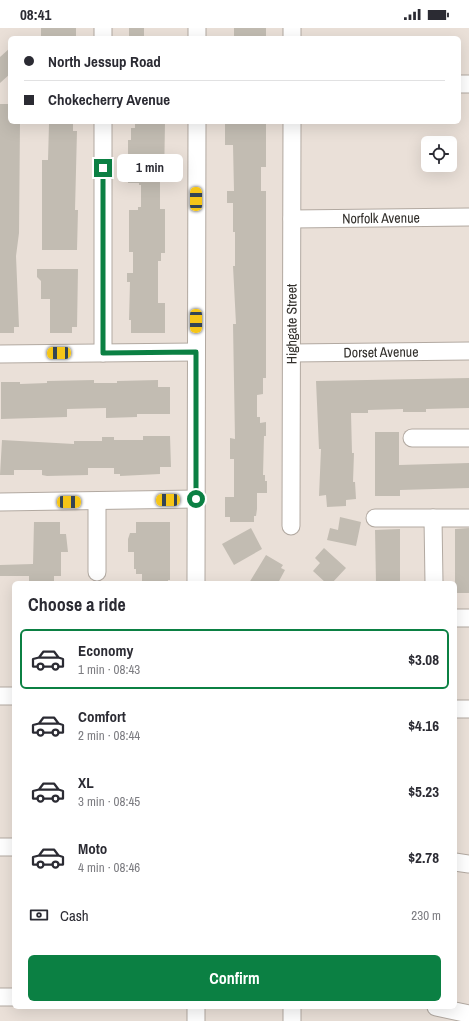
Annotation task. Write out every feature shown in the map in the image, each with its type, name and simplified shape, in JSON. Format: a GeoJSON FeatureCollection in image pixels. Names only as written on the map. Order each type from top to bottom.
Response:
{"type":"FeatureCollection","features":[{"type":"Feature","properties":{"kind":"street"},"geometry":{"type":"LineString","coordinates":[[103,124],[103,353]]}},
{"type":"Feature","properties":{"kind":"street"},"geometry":{"type":"LineString","coordinates":[[196,581],[197,124]]}},
{"type":"Feature","properties":{"kind":"street","name":"Highgate Street"},"geometry":{"type":"LineString","coordinates":[[291,526],[292,124]]}},
{"type":"Feature","properties":{"kind":"street","name":"Norfolk Avenue"},"geometry":{"type":"LineString","coordinates":[[292,219],[469,217]]}},
{"type":"Feature","properties":{"kind":"street","name":"Dorset Avenue"},"geometry":{"type":"LineString","coordinates":[[292,353],[469,351]]}},
{"type":"Feature","properties":{"kind":"street"},"geometry":{"type":"LineString","coordinates":[[0,354],[196,352]]}},
{"type":"Feature","properties":{"kind":"street"},"geometry":{"type":"LineString","coordinates":[[412,438],[469,438]]}},
{"type":"Feature","properties":{"kind":"street"},"geometry":{"type":"LineString","coordinates":[[0,502],[196,499]]}},
{"type":"Feature","properties":{"kind":"street"},"geometry":{"type":"LineString","coordinates":[[97,501],[97,572]]}},
{"type":"Feature","properties":{"kind":"street"},"geometry":{"type":"LineString","coordinates":[[375,518],[469,518]]}},
{"type":"Feature","properties":{"kind":"street"},"geometry":{"type":"LineString","coordinates":[[433,518],[434,581]]}},
{"type":"Feature","properties":{"kind":"street"},"geometry":{"type":"LineString","coordinates":[[457,618],[469,618]]}},
{"type":"Feature","properties":{"kind":"street"},"geometry":{"type":"LineString","coordinates":[[0,696],[12,696]]}},
{"type":"Feature","properties":{"kind":"street"},"geometry":{"type":"LineString","coordinates":[[457,709],[469,709]]}},
{"type":"Feature","properties":{"kind":"street"},"geometry":{"type":"LineString","coordinates":[[0,847],[12,847]]}},
{"type":"Feature","properties":{"kind":"street"},"geometry":{"type":"LineString","coordinates":[[457,862],[469,864]]}},
{"type":"Feature","properties":{"kind":"street"},"geometry":{"type":"LineString","coordinates":[[0,997],[12,997]]}},
{"type":"Feature","properties":{"kind":"street"},"geometry":{"type":"LineString","coordinates":[[196,1009],[196,1021]]}},
{"type":"Feature","properties":{"kind":"street"},"geometry":{"type":"LineString","coordinates":[[292,1009],[292,1021]]}},
{"type":"Feature","properties":{"kind":"street"},"geometry":{"type":"LineString","coordinates":[[445,1009],[469,1014]]}},
{"type":"Feature","properties":{"kind":"building"},"geometry":{"type":"Polygon","coordinates":[[[41,28],[76,28],[76,36],[41,36],[41,28]]]}},
{"type":"Feature","properties":{"kind":"building"},"geometry":{"type":"Polygon","coordinates":[[[129,28],[144,28],[144,36],[129,36],[129,28]]]}},
{"type":"Feature","properties":{"kind":"building"},"geometry":{"type":"Polygon","coordinates":[[[234,28],[266,28],[266,36],[234,36],[234,28]]]}},
{"type":"Feature","properties":{"kind":"building"},"geometry":{"type":"Polygon","coordinates":[[[8,50],[8,76],[0,83],[0,57],[8,50]]]}},
{"type":"Feature","properties":{"kind":"building"},"geometry":{"type":"Polygon","coordinates":[[[0,104],[8,104],[8,124],[20,124],[19,233],[16,256],[19,327],[14,327],[14,333],[0,333],[0,104]]]}},
{"type":"Feature","properties":{"kind":"building"},"geometry":{"type":"Polygon","coordinates":[[[49,124],[73,124],[73,131],[77,131],[75,210],[78,210],[77,250],[42,250],[42,160],[48,160],[49,124]]]}},
{"type":"Feature","properties":{"kind":"building"},"geometry":{"type":"Polygon","coordinates":[[[135,124],[165,124],[164,182],[160,182],[160,209],[165,209],[165,253],[161,253],[161,261],[158,261],[158,303],[165,303],[165,333],[131,333],[131,320],[129,320],[130,282],[127,282],[127,273],[133,273],[133,252],[129,252],[129,210],[138,210],[138,207],[141,207],[141,185],[139,185],[139,183],[128,183],[128,140],[131,140],[131,128],[135,128],[135,124]]]}},
{"type":"Feature","properties":{"kind":"building"},"geometry":{"type":"Polygon","coordinates":[[[225,124],[266,124],[266,167],[261,167],[261,191],[266,191],[266,378],[263,378],[263,394],[257,395],[257,417],[260,417],[260,423],[266,422],[266,436],[264,436],[263,475],[265,475],[265,481],[267,481],[267,493],[257,493],[257,509],[256,516],[254,516],[254,522],[230,522],[230,517],[225,517],[225,497],[234,497],[234,459],[230,459],[230,438],[235,439],[233,324],[236,324],[233,266],[235,266],[235,232],[233,232],[233,203],[227,203],[227,191],[234,191],[233,145],[225,145],[225,124]]]}},
{"type":"Feature","properties":{"kind":"building"},"geometry":{"type":"Polygon","coordinates":[[[37,269],[78,269],[77,327],[72,327],[72,333],[50,333],[50,299],[41,299],[41,281],[37,277],[37,269]]]}},
{"type":"Feature","properties":{"kind":"building"},"geometry":{"type":"Polygon","coordinates":[[[469,378],[469,408],[426,409],[426,412],[403,412],[403,409],[368,410],[368,413],[351,413],[352,453],[354,453],[353,482],[355,482],[356,499],[346,500],[346,506],[327,507],[326,495],[319,496],[321,449],[319,449],[316,381],[469,378]]]}},
{"type":"Feature","properties":{"kind":"building"},"geometry":{"type":"Polygon","coordinates":[[[94,380],[94,383],[117,383],[117,381],[158,380],[158,387],[170,387],[170,414],[137,414],[137,417],[106,418],[106,408],[67,409],[67,417],[1,419],[1,382],[20,382],[20,384],[47,383],[47,381],[94,380]]]}},
{"type":"Feature","properties":{"kind":"building"},"geometry":{"type":"Polygon","coordinates":[[[375,432],[399,432],[399,465],[469,463],[469,488],[400,490],[400,496],[375,496],[375,432]]]}},
{"type":"Feature","properties":{"kind":"building"},"geometry":{"type":"Polygon","coordinates":[[[143,436],[170,436],[171,467],[160,467],[160,474],[120,476],[120,474],[114,474],[114,468],[88,468],[88,475],[47,476],[42,475],[42,470],[14,470],[14,475],[0,475],[2,440],[74,444],[74,441],[102,441],[102,437],[114,437],[114,440],[143,440],[143,436]]]}},
{"type":"Feature","properties":{"kind":"building"},"geometry":{"type":"Polygon","coordinates":[[[340,517],[361,522],[356,546],[327,540],[330,528],[338,530],[340,517]]]}},
{"type":"Feature","properties":{"kind":"building"},"geometry":{"type":"Polygon","coordinates":[[[34,522],[60,522],[60,534],[66,534],[68,552],[61,552],[61,576],[54,576],[54,581],[29,581],[29,576],[0,576],[0,565],[33,564],[34,522]]]}},
{"type":"Feature","properties":{"kind":"building"},"geometry":{"type":"Polygon","coordinates":[[[136,522],[170,522],[170,580],[142,581],[142,574],[136,574],[136,569],[134,569],[134,552],[128,552],[128,539],[130,533],[136,533],[136,522]]]}},
{"type":"Feature","properties":{"kind":"building"},"geometry":{"type":"Polygon","coordinates":[[[251,528],[262,549],[234,565],[222,544],[251,528]]]}},
{"type":"Feature","properties":{"kind":"building"},"geometry":{"type":"Polygon","coordinates":[[[469,528],[469,593],[457,593],[457,581],[455,581],[455,529],[469,528]]]}},
{"type":"Feature","properties":{"kind":"building"},"geometry":{"type":"Polygon","coordinates":[[[400,529],[400,581],[376,581],[375,530],[400,529]]]}},
{"type":"Feature","properties":{"kind":"building"},"geometry":{"type":"Polygon","coordinates":[[[324,548],[346,568],[334,581],[324,581],[313,571],[320,563],[315,558],[324,548]]]}},
{"type":"Feature","properties":{"kind":"building"},"geometry":{"type":"Polygon","coordinates":[[[266,555],[283,565],[281,568],[285,570],[279,581],[250,581],[266,555]]]}},
{"type":"Feature","properties":{"kind":"route"},"geometry":{"type":"LineString","coordinates":[[103,168],[103,353],[196,352],[196,499]]}}]}
